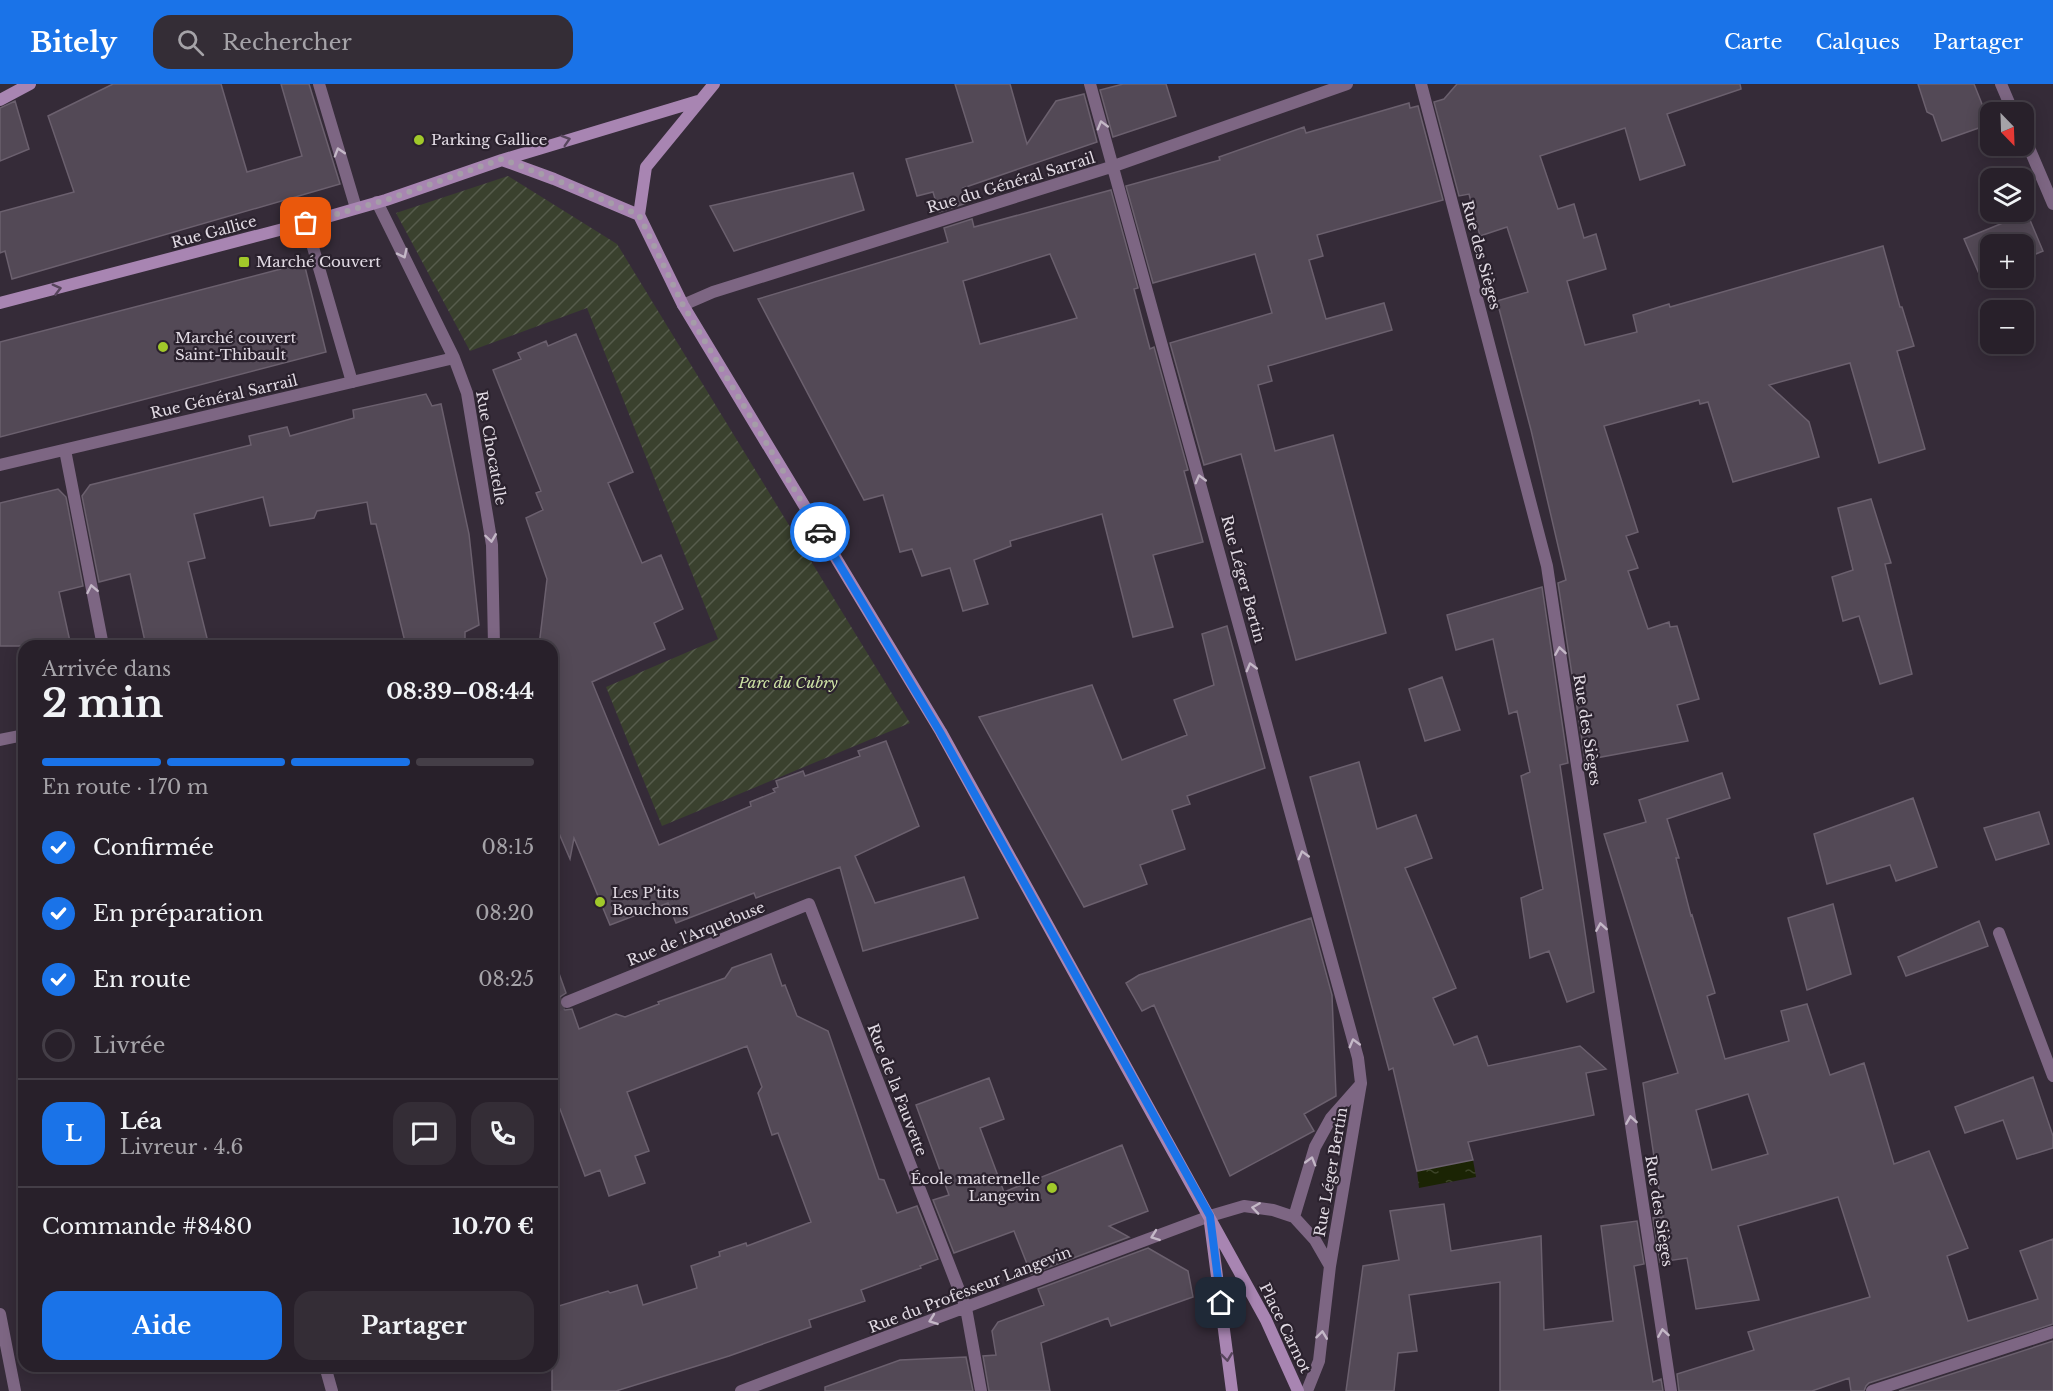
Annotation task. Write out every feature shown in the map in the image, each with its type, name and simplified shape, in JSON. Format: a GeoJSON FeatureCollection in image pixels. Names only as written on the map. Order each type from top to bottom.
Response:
{"type":"FeatureCollection","features":[{"type":"Feature","properties":{"kind":"main road"},"geometry":{"type":"LineString","coordinates":[[0,100],[30,84]]}},
{"type":"Feature","properties":{"kind":"main road"},"geometry":{"type":"LineString","coordinates":[[502,159],[639,215],[646,167],[714,84]]}},
{"type":"Feature","properties":{"kind":"main road","name":"Rue Gallice"},"geometry":{"type":"LineString","coordinates":[[0,303],[306,223],[377,202],[502,159],[698,101]]}},
{"type":"Feature","properties":{"kind":"main road","name":"Place Carnot"},"geometry":{"type":"LineString","coordinates":[[639,215],[683,305],[940,732],[1210,1216],[1266,1320],[1298,1391]]}},
{"type":"Feature","properties":{"kind":"main road"},"geometry":{"type":"LineString","coordinates":[[1210,1216],[1232,1391]]}},
{"type":"Feature","properties":{"kind":"street"},"geometry":{"type":"LineString","coordinates":[[319,84],[356,208]]}},
{"type":"Feature","properties":{"kind":"street","name":"Rue Léger Bertin"},"geometry":{"type":"LineString","coordinates":[[1090,84],[1358,1058],[1361,1083],[1330,1266]]}},
{"type":"Feature","properties":{"kind":"street","name":"Rue du Général Sarrail"},"geometry":{"type":"LineString","coordinates":[[683,305],[713,292],[1114,166],[1347,84]]}},
{"type":"Feature","properties":{"kind":"street","name":"Rue des Sièges"},"geometry":{"type":"LineString","coordinates":[[1421,84],[1547,566],[1671,1391]]}},
{"type":"Feature","properties":{"kind":"street"},"geometry":{"type":"LineString","coordinates":[[2001,84],[2009,102]]}},
{"type":"Feature","properties":{"kind":"street"},"geometry":{"type":"LineString","coordinates":[[2033,156],[2053,204]]}},
{"type":"Feature","properties":{"kind":"street","name":"Rue Chocatelle"},"geometry":{"type":"LineString","coordinates":[[377,202],[454,358],[467,393],[492,545],[494,640]]}},
{"type":"Feature","properties":{"kind":"street"},"geometry":{"type":"LineString","coordinates":[[306,223],[352,382]]}},
{"type":"Feature","properties":{"kind":"street","name":"Rue Général Sarrail"},"geometry":{"type":"LineString","coordinates":[[0,465],[454,358]]}},
{"type":"Feature","properties":{"kind":"street"},"geometry":{"type":"LineString","coordinates":[[65,450],[102,640]]}},
{"type":"Feature","properties":{"kind":"street"},"geometry":{"type":"LineString","coordinates":[[0,740],[18,736]]}},
{"type":"Feature","properties":{"kind":"street","name":"Rue de l'Arquebuse"},"geometry":{"type":"LineString","coordinates":[[567,1002],[809,904]]}},
{"type":"Feature","properties":{"kind":"street","name":"Rue de la Fauvette"},"geometry":{"type":"LineString","coordinates":[[809,904],[966,1308],[981,1391]]}},
{"type":"Feature","properties":{"kind":"street"},"geometry":{"type":"LineString","coordinates":[[1999,933],[2053,1076]]}},
{"type":"Feature","properties":{"kind":"street","name":"Rue Léger Bertin"},"geometry":{"type":"LineString","coordinates":[[1294,1217],[1315,1147],[1331,1118],[1361,1083]]}},
{"type":"Feature","properties":{"kind":"street"},"geometry":{"type":"LineString","coordinates":[[1210,1216],[1244,1206],[1273,1210],[1294,1217],[1315,1240],[1330,1266]]}},
{"type":"Feature","properties":{"kind":"street","name":"Rue du Professeur Langevin"},"geometry":{"type":"LineString","coordinates":[[741,1391],[1210,1216]]}},
{"type":"Feature","properties":{"kind":"street","name":"Place Carnot"},"geometry":{"type":"LineString","coordinates":[[1307,1391],[1319,1361],[1330,1266]]}},
{"type":"Feature","properties":{"kind":"street"},"geometry":{"type":"LineString","coordinates":[[0,1314],[15,1391]]}},
{"type":"Feature","properties":{"kind":"street"},"geometry":{"type":"LineString","coordinates":[[1872,1391],[2053,1332]]}},
{"type":"Feature","properties":{"kind":"street"},"geometry":{"type":"LineString","coordinates":[[327,1372],[332,1391]]}},
{"type":"Feature","properties":{"kind":"green space","name":"Parc du Cubry"},"geometry":{"type":"Polygon","coordinates":[[[508,176],[617,244],[910,723],[662,826],[606,687],[718,639],[587,308],[470,351],[396,213],[508,176]]]}},
{"type":"Feature","properties":{"kind":"water"},"geometry":{"type":"Polygon","coordinates":[[[1473,1160],[1476,1177],[1419,1188],[1417,1171],[1473,1160]]]}},
{"type":"Feature","properties":{"kind":"building"},"geometry":{"type":"Polygon","coordinates":[[[113,84],[221,84],[247,172],[302,156],[281,84],[309,84],[340,184],[12,279],[5,251],[0,253],[0,212],[74,192],[48,116],[113,84]]]}},
{"type":"Feature","properties":{"kind":"building"},"geometry":{"type":"Polygon","coordinates":[[[955,84],[1010,84],[1027,144],[1056,101],[1084,94],[1097,142],[963,188],[967,203],[939,212],[933,192],[917,196],[906,159],[973,142],[955,84]]]}},
{"type":"Feature","properties":{"kind":"building"},"geometry":{"type":"Polygon","coordinates":[[[1123,84],[1166,84],[1176,116],[1113,137],[1100,90],[1123,84]]]}},
{"type":"Feature","properties":{"kind":"building"},"geometry":{"type":"Polygon","coordinates":[[[1457,84],[1740,84],[1741,89],[1667,114],[1685,165],[1640,180],[1625,128],[1540,156],[1558,209],[1574,204],[1584,238],[1596,234],[1606,269],[1567,281],[1585,345],[1637,332],[1633,315],[1669,304],[1670,307],[1883,246],[1900,307],[1902,307],[1914,346],[1897,351],[1925,449],[1879,463],[1850,363],[1769,385],[1809,422],[1819,457],[1733,482],[1708,402],[1700,404],[1699,400],[1604,426],[1638,532],[1626,536],[1638,568],[1628,571],[1648,629],[1669,622],[1670,627],[1677,626],[1699,699],[1677,705],[1688,741],[1585,760],[1558,583],[1566,580],[1531,430],[1497,301],[1528,292],[1507,227],[1480,236],[1469,194],[1459,196],[1434,102],[1444,99],[1457,84]]]}},
{"type":"Feature","properties":{"kind":"building"},"geometry":{"type":"Polygon","coordinates":[[[1918,84],[1974,84],[1981,102],[1980,128],[1942,141],[1933,115],[1927,112],[1918,84]]]}},
{"type":"Feature","properties":{"kind":"building"},"geometry":{"type":"Polygon","coordinates":[[[15,101],[29,149],[0,161],[0,108],[15,101]]]}},
{"type":"Feature","properties":{"kind":"building"},"geometry":{"type":"Polygon","coordinates":[[[1409,103],[1410,108],[1418,106],[1443,200],[1317,235],[1323,256],[1309,260],[1326,319],[1384,303],[1392,330],[1268,366],[1272,381],[1258,385],[1275,451],[1333,435],[1386,633],[1296,660],[1241,454],[1204,465],[1170,343],[1272,313],[1255,254],[1153,283],[1126,186],[1220,160],[1219,157],[1304,127],[1306,133],[1409,103]]]}},
{"type":"Feature","properties":{"kind":"building"},"geometry":{"type":"Polygon","coordinates":[[[853,173],[864,210],[734,251],[710,206],[853,173]]]}},
{"type":"Feature","properties":{"kind":"building"},"geometry":{"type":"Polygon","coordinates":[[[1111,190],[1138,288],[1134,289],[1150,349],[1154,347],[1188,470],[1184,471],[1203,542],[1153,555],[1173,627],[1133,637],[1102,514],[1010,541],[1011,546],[974,560],[988,604],[963,611],[950,568],[922,576],[912,549],[900,552],[883,495],[864,500],[758,299],[948,242],[944,228],[972,219],[974,227],[1111,190]],[[1050,254],[963,281],[980,344],[1077,318],[1050,254]]]}},
{"type":"Feature","properties":{"kind":"building"},"geometry":{"type":"Polygon","coordinates":[[[2005,222],[2031,222],[2043,251],[2034,255],[2034,234],[1980,234],[1980,276],[1964,239],[2005,222]]]}},
{"type":"Feature","properties":{"kind":"building","name":"Marché couvert Saint-Thibault"},"geometry":{"type":"Polygon","coordinates":[[[304,263],[326,352],[0,437],[0,342],[304,263]]]}},
{"type":"Feature","properties":{"kind":"building"},"geometry":{"type":"Polygon","coordinates":[[[576,334],[633,472],[608,483],[642,563],[661,555],[683,609],[654,623],[665,649],[592,682],[659,845],[751,806],[750,802],[775,792],[773,789],[778,787],[776,781],[803,771],[805,776],[860,756],[858,751],[886,741],[919,826],[855,856],[875,903],[964,877],[978,918],[863,951],[840,867],[756,898],[754,893],[676,923],[668,903],[610,925],[574,838],[570,859],[558,831],[558,640],[540,640],[547,579],[526,518],[543,510],[536,493],[541,491],[493,370],[521,359],[518,353],[546,341],[548,346],[576,334]]]}},
{"type":"Feature","properties":{"kind":"building"},"geometry":{"type":"Polygon","coordinates":[[[426,394],[432,406],[441,404],[469,534],[479,625],[465,632],[465,640],[405,640],[376,524],[371,524],[367,502],[317,511],[314,518],[270,526],[263,497],[194,514],[205,558],[188,562],[208,640],[145,640],[130,574],[99,582],[82,496],[90,485],[251,445],[249,436],[287,427],[290,436],[354,418],[353,410],[426,394]]]}},
{"type":"Feature","properties":{"kind":"building"},"geometry":{"type":"Polygon","coordinates":[[[58,489],[66,497],[83,586],[59,592],[70,640],[18,640],[18,646],[0,646],[0,503],[58,489]]]}},
{"type":"Feature","properties":{"kind":"building"},"geometry":{"type":"Polygon","coordinates":[[[1871,499],[1891,563],[1885,564],[1912,674],[1880,684],[1859,616],[1843,621],[1832,577],[1853,570],[1838,508],[1871,499]]]}},
{"type":"Feature","properties":{"kind":"building"},"geometry":{"type":"Polygon","coordinates":[[[1542,587],[1568,763],[1560,765],[1594,992],[1567,1002],[1549,951],[1530,958],[1521,898],[1543,889],[1521,776],[1530,772],[1517,711],[1509,714],[1493,639],[1456,650],[1447,615],[1542,587]]]}},
{"type":"Feature","properties":{"kind":"building"},"geometry":{"type":"Polygon","coordinates":[[[1227,626],[1265,768],[1187,796],[1190,804],[1172,810],[1185,849],[1140,865],[1147,884],[1084,907],[979,717],[1092,685],[1122,760],[1187,735],[1174,700],[1214,685],[1202,634],[1227,626]]]}},
{"type":"Feature","properties":{"kind":"building"},"geometry":{"type":"Polygon","coordinates":[[[1442,677],[1460,730],[1425,741],[1409,689],[1442,677]]]}},
{"type":"Feature","properties":{"kind":"building"},"geometry":{"type":"Polygon","coordinates":[[[1359,762],[1377,829],[1416,815],[1432,858],[1405,868],[1456,988],[1433,998],[1454,1045],[1477,1036],[1488,1066],[1580,1046],[1606,1069],[1586,1073],[1594,1115],[1468,1142],[1473,1160],[1417,1171],[1393,1068],[1389,1070],[1310,777],[1359,762]]]}},
{"type":"Feature","properties":{"kind":"building"},"geometry":{"type":"Polygon","coordinates":[[[1722,773],[1730,798],[1667,819],[1679,858],[1676,858],[1691,916],[1715,993],[1707,996],[1725,1059],[1789,1041],[1781,1011],[1807,1004],[1830,1075],[1864,1063],[1894,1164],[1929,1151],[1968,1248],[1947,1256],[1968,1321],[2038,1299],[2020,1251],[2053,1239],[2053,1324],[1869,1383],[1864,1391],[1851,1391],[1849,1378],[1812,1391],[1679,1391],[1677,1374],[1754,1350],[1748,1332],[1870,1297],[1838,1197],[1738,1226],[1759,1300],[1696,1309],[1687,1258],[1660,1262],[1653,1218],[1663,1217],[1643,1083],[1678,1073],[1604,834],[1646,822],[1639,800],[1722,773]],[[1748,1094],[1696,1110],[1712,1170],[1768,1154],[1748,1094]]]}},
{"type":"Feature","properties":{"kind":"building"},"geometry":{"type":"Polygon","coordinates":[[[1913,798],[1937,867],[1896,881],[1890,865],[1827,884],[1814,834],[1913,798]]]}},
{"type":"Feature","properties":{"kind":"building"},"geometry":{"type":"Polygon","coordinates":[[[2039,812],[2049,844],[1996,860],[1984,828],[2039,812]]]}},
{"type":"Feature","properties":{"kind":"building"},"geometry":{"type":"Polygon","coordinates":[[[1833,904],[1851,974],[1807,990],[1788,918],[1833,904]]]}},
{"type":"Feature","properties":{"kind":"building"},"geometry":{"type":"Polygon","coordinates":[[[1311,918],[1332,995],[1336,1096],[1304,1114],[1314,1131],[1230,1176],[1154,1005],[1142,1011],[1126,983],[1139,975],[1311,918]]]}},
{"type":"Feature","properties":{"kind":"building"},"geometry":{"type":"Polygon","coordinates":[[[1979,921],[1988,946],[1906,976],[1898,957],[1979,921]]]}},
{"type":"Feature","properties":{"kind":"building"},"geometry":{"type":"Polygon","coordinates":[[[771,954],[782,986],[785,985],[797,1016],[828,1031],[879,1179],[884,1180],[897,1213],[917,1206],[938,1259],[920,1266],[921,1268],[861,1290],[865,1301],[809,1320],[811,1327],[729,1356],[616,1391],[552,1391],[552,1372],[558,1372],[558,1306],[637,1285],[643,1305],[697,1288],[691,1266],[720,1256],[719,1252],[746,1243],[747,1246],[811,1222],[778,1133],[772,1135],[758,1093],[762,1087],[747,1046],[627,1092],[649,1151],[635,1156],[645,1183],[609,1196],[600,1170],[585,1176],[560,1109],[558,1110],[558,971],[566,993],[560,997],[560,1006],[565,1010],[572,1009],[579,1029],[616,1014],[625,1017],[659,1004],[658,1002],[725,978],[732,968],[771,954]]]}},
{"type":"Feature","properties":{"kind":"building"},"geometry":{"type":"Polygon","coordinates":[[[2033,1077],[2053,1136],[2053,1148],[2017,1159],[2003,1120],[1965,1133],[1955,1107],[2033,1077]]]}},
{"type":"Feature","properties":{"kind":"building"},"geometry":{"type":"Polygon","coordinates":[[[989,1078],[1004,1119],[980,1128],[1004,1192],[1122,1145],[1148,1211],[1109,1226],[1129,1237],[1031,1274],[1014,1231],[954,1253],[933,1200],[949,1195],[916,1105],[989,1078]]]}},
{"type":"Feature","properties":{"kind":"building"},"geometry":{"type":"Polygon","coordinates":[[[1444,1204],[1451,1251],[1541,1236],[1544,1330],[1613,1321],[1601,1226],[1637,1221],[1644,1264],[1634,1266],[1653,1382],[1661,1379],[1663,1391],[1500,1391],[1500,1282],[1409,1295],[1417,1351],[1398,1353],[1394,1391],[1346,1391],[1363,1266],[1399,1260],[1390,1211],[1444,1204]]]}},
{"type":"Feature","properties":{"kind":"building"},"geometry":{"type":"Polygon","coordinates":[[[1148,1248],[1188,1271],[1193,1297],[1111,1326],[1108,1318],[1041,1343],[1050,1391],[989,1391],[983,1356],[996,1355],[992,1331],[998,1322],[1044,1305],[1038,1289],[1148,1248]]]}},
{"type":"Feature","properties":{"kind":"building"},"geometry":{"type":"Polygon","coordinates":[[[2053,1341],[2053,1391],[1899,1391],[2053,1341]]]}},
{"type":"Feature","properties":{"kind":"building"},"geometry":{"type":"Polygon","coordinates":[[[966,1357],[973,1391],[825,1391],[825,1387],[900,1360],[966,1357]]]}},
{"type":"Feature","properties":{"kind":"tunnel"},"geometry":{"type":"LineString","coordinates":[[558,1005],[567,1002]]}},
{"type":"Feature","properties":{"kind":"way so far"},"geometry":{"type":"LineString","coordinates":[[306,223],[386,200],[502,159],[639,215],[683,305],[820,532]]}},
{"type":"Feature","properties":{"kind":"place","name":"Parking Gallice"},"geometry":{"type":"Point","coordinates":[419,140]}},
{"type":"Feature","properties":{"kind":"place","name":"Marché Couvert"},"geometry":{"type":"Point","coordinates":[244,262]}},
{"type":"Feature","properties":{"kind":"place","name":"Marché couvert Saint-Thibault"},"geometry":{"type":"Point","coordinates":[163,347]}},
{"type":"Feature","properties":{"kind":"place","name":"Les P'tits Bouchons"},"geometry":{"type":"Point","coordinates":[600,902]}},
{"type":"Feature","properties":{"kind":"place","name":"École maternelle Langevin"},"geometry":{"type":"Point","coordinates":[1052,1188]}},
{"type":"Feature","properties":{"kind":"route"},"geometry":{"type":"LineString","coordinates":[[820,532],[940,732],[1210,1216],[1221,1303]]}}]}
